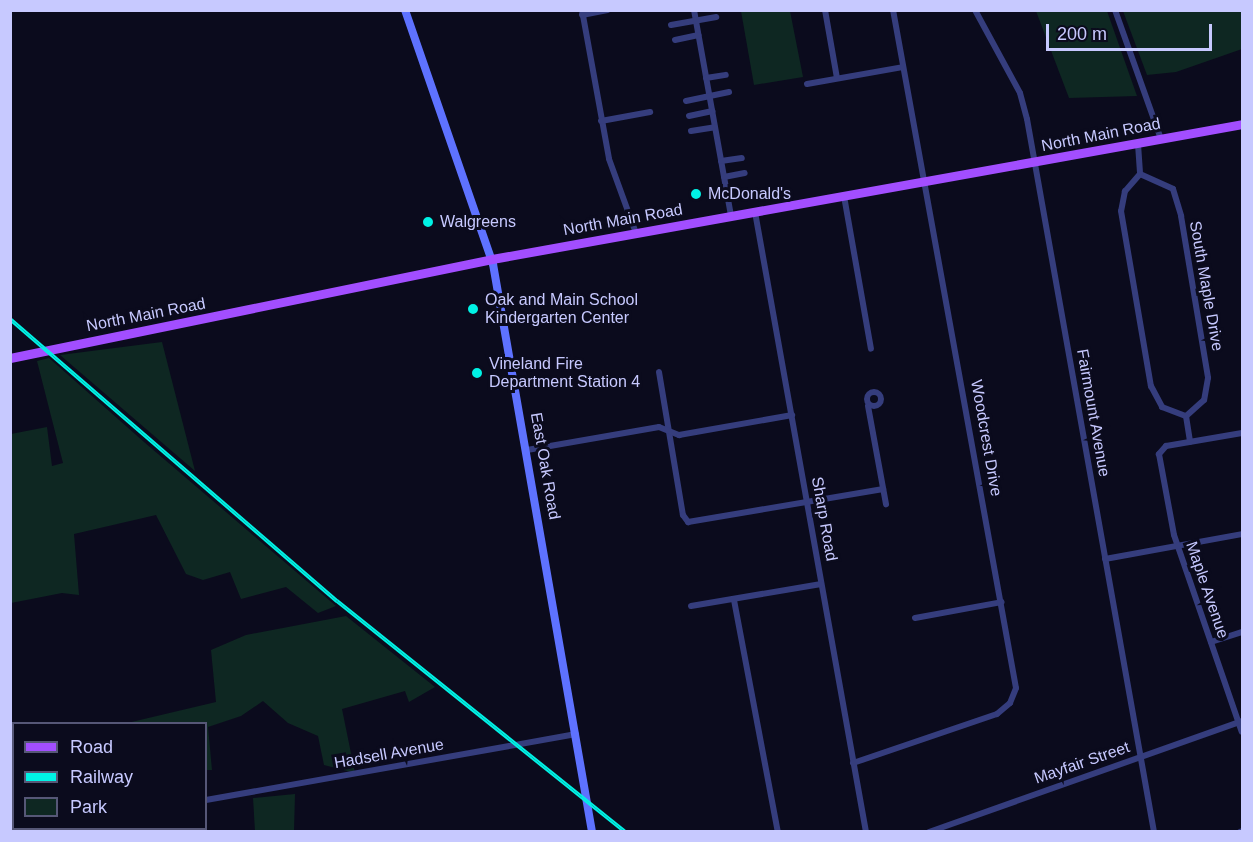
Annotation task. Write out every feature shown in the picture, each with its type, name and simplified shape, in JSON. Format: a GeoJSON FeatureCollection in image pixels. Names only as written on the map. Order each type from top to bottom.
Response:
{"type":"FeatureCollection","features":[{"type":"Feature","properties":{"kind":"main road","name":"North Main Road"},"geometry":{"type":"LineString","coordinates":[[10,358],[492,259],[1242,124]]}},
{"type":"Feature","properties":{"kind":"street","name":"East Oak Road"},"geometry":{"type":"LineString","coordinates":[[405,10],[492,259],[592,831]]}},
{"type":"Feature","properties":{"kind":"street"},"geometry":{"type":"LineString","coordinates":[[608,10],[582,13],[609,159],[636,233]]}},
{"type":"Feature","properties":{"kind":"street"},"geometry":{"type":"LineString","coordinates":[[694,10],[731,216]]}},
{"type":"Feature","properties":{"kind":"street"},"geometry":{"type":"LineString","coordinates":[[825,10],[837,78]]}},
{"type":"Feature","properties":{"kind":"street","name":"Woodcrest Drive"},"geometry":{"type":"LineString","coordinates":[[853,763],[1006,708],[1014,695],[1015,679],[893,10]]}},
{"type":"Feature","properties":{"kind":"street","name":"Fairmount Avenue"},"geometry":{"type":"LineString","coordinates":[[975,10],[1020,93],[1035,162],[1154,831]]}},
{"type":"Feature","properties":{"kind":"street"},"geometry":{"type":"LineString","coordinates":[[1115,10],[1161,139]]}},
{"type":"Feature","properties":{"kind":"street"},"geometry":{"type":"LineString","coordinates":[[672,25],[716,16]]}},
{"type":"Feature","properties":{"kind":"street"},"geometry":{"type":"LineString","coordinates":[[675,40],[699,35]]}},
{"type":"Feature","properties":{"kind":"street"},"geometry":{"type":"LineString","coordinates":[[807,84],[903,67]]}},
{"type":"Feature","properties":{"kind":"street"},"geometry":{"type":"LineString","coordinates":[[706,78],[726,75]]}},
{"type":"Feature","properties":{"kind":"street"},"geometry":{"type":"LineString","coordinates":[[686,101],[729,92]]}},
{"type":"Feature","properties":{"kind":"street"},"geometry":{"type":"LineString","coordinates":[[689,116],[712,111]]}},
{"type":"Feature","properties":{"kind":"street"},"geometry":{"type":"LineString","coordinates":[[601,121],[650,112]]}},
{"type":"Feature","properties":{"kind":"street"},"geometry":{"type":"LineString","coordinates":[[691,131],[715,127]]}},
{"type":"Feature","properties":{"kind":"street"},"geometry":{"type":"LineString","coordinates":[[1138,144],[1140,174],[1125,191],[1121,211],[1151,386],[1162,407],[1186,416],[1190,442],[1242,433]]}},
{"type":"Feature","properties":{"kind":"street"},"geometry":{"type":"LineString","coordinates":[[722,161],[741,158]]}},
{"type":"Feature","properties":{"kind":"street"},"geometry":{"type":"LineString","coordinates":[[724,177],[745,173]]}},
{"type":"Feature","properties":{"kind":"street","name":"South Maple Drive"},"geometry":{"type":"LineString","coordinates":[[1140,174],[1173,189],[1181,216],[1208,378],[1204,400],[1186,416]]}},
{"type":"Feature","properties":{"kind":"street"},"geometry":{"type":"LineString","coordinates":[[844,196],[871,349]]}},
{"type":"Feature","properties":{"kind":"street","name":"Sharp Road"},"geometry":{"type":"LineString","coordinates":[[755,212],[866,831]]}},
{"type":"Feature","properties":{"kind":"street"},"geometry":{"type":"LineString","coordinates":[[658,372],[685,519],[692,523],[883,489]]}},
{"type":"Feature","properties":{"kind":"street"},"geometry":{"type":"LineString","coordinates":[[868,406],[886,504]]}},
{"type":"Feature","properties":{"kind":"street"},"geometry":{"type":"LineString","coordinates":[[527,450],[659,427],[679,435],[792,415]]}},
{"type":"Feature","properties":{"kind":"street","name":"Maple Avenue"},"geometry":{"type":"LineString","coordinates":[[1190,442],[1163,447],[1159,454],[1177,546],[1241,722],[1242,732]]}},
{"type":"Feature","properties":{"kind":"street"},"geometry":{"type":"LineString","coordinates":[[1105,559],[1242,534]]}},
{"type":"Feature","properties":{"kind":"street"},"geometry":{"type":"LineString","coordinates":[[690,606],[821,584]]}},
{"type":"Feature","properties":{"kind":"street"},"geometry":{"type":"LineString","coordinates":[[734,600],[778,831]]}},
{"type":"Feature","properties":{"kind":"street"},"geometry":{"type":"LineString","coordinates":[[915,618],[1002,602]]}},
{"type":"Feature","properties":{"kind":"street"},"geometry":{"type":"LineString","coordinates":[[1210,642],[1242,632]]}},
{"type":"Feature","properties":{"kind":"street","name":"Mayfair Street"},"geometry":{"type":"LineString","coordinates":[[929,831],[1241,722]]}},
{"type":"Feature","properties":{"kind":"street","name":"Hadsell Avenue"},"geometry":{"type":"LineString","coordinates":[[207,800],[576,734]]}},
{"type":"Feature","properties":{"kind":"green space"},"geometry":{"type":"Polygon","coordinates":[[[741,11],[790,11],[803,77],[754,85],[741,11]]]}},
{"type":"Feature","properties":{"kind":"green space"},"geometry":{"type":"Polygon","coordinates":[[[1036,11],[1107,11],[1137,96],[1069,98],[1036,11]]]}},
{"type":"Feature","properties":{"kind":"green space"},"geometry":{"type":"Polygon","coordinates":[[[1123,11],[1242,11],[1242,49],[1176,72],[1147,75],[1123,11]]]}},
{"type":"Feature","properties":{"kind":"green space"},"geometry":{"type":"Polygon","coordinates":[[[162,342],[195,471],[60,355],[162,342]]]}},
{"type":"Feature","properties":{"kind":"green space"},"geometry":{"type":"Polygon","coordinates":[[[49,358],[336,606],[318,613],[286,587],[241,599],[230,572],[203,580],[186,574],[156,515],[74,534],[79,595],[62,593],[11,603],[11,434],[47,427],[52,466],[63,463],[37,361],[49,358]]]}},
{"type":"Feature","properties":{"kind":"green space"},"geometry":{"type":"Polygon","coordinates":[[[346,616],[435,687],[409,702],[405,691],[342,709],[355,773],[324,765],[318,736],[288,723],[263,701],[241,716],[208,727],[212,770],[207,770],[207,722],[131,722],[216,702],[211,650],[246,635],[346,616]]]}},
{"type":"Feature","properties":{"kind":"green space"},"geometry":{"type":"Polygon","coordinates":[[[12,752],[12,830],[37,830],[11,831],[12,752]]]}},
{"type":"Feature","properties":{"kind":"green space"},"geometry":{"type":"Polygon","coordinates":[[[295,794],[294,831],[255,831],[253,798],[295,794]]]}},
{"type":"Feature","properties":{"kind":"railway"},"geometry":{"type":"LineString","coordinates":[[10,319],[337,601],[625,832]]}},
{"type":"Feature","properties":{"kind":"place","name":"McDonald's"},"geometry":{"type":"Point","coordinates":[696,194]}},
{"type":"Feature","properties":{"kind":"place","name":"Walgreens"},"geometry":{"type":"Point","coordinates":[428,222]}},
{"type":"Feature","properties":{"kind":"place","name":"Oak and Main School Kindergarten Center"},"geometry":{"type":"Point","coordinates":[473,309]}},
{"type":"Feature","properties":{"kind":"place","name":"Vineland Fire Department Station 4"},"geometry":{"type":"Point","coordinates":[477,373]}}]}
